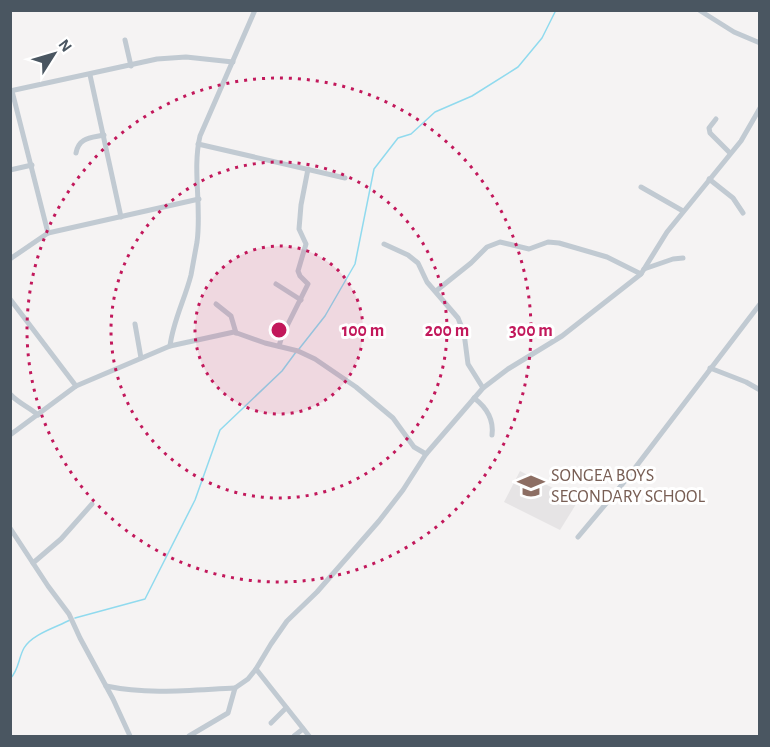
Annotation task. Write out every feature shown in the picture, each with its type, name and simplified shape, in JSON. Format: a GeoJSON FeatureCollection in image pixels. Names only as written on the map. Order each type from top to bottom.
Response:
{"type":"FeatureCollection","features":[{"type":"Feature","properties":{"kind":"street"},"geometry":{"type":"LineString","coordinates":[[170,346],[172,331],[191,276],[197,240],[200,136],[255,10]]}},
{"type":"Feature","properties":{"kind":"street"},"geometry":{"type":"LineString","coordinates":[[699,10],[734,32],[759,43]]}},
{"type":"Feature","properties":{"kind":"street"},"geometry":{"type":"LineString","coordinates":[[125,40],[131,66]]}},
{"type":"Feature","properties":{"kind":"street"},"geometry":{"type":"LineString","coordinates":[[48,233],[11,91],[158,59],[178,57],[233,62]]}},
{"type":"Feature","properties":{"kind":"street"},"geometry":{"type":"LineString","coordinates":[[90,75],[121,217]]}},
{"type":"Feature","properties":{"kind":"street"},"geometry":{"type":"LineString","coordinates":[[643,272],[683,211],[741,141],[759,108]]}},
{"type":"Feature","properties":{"kind":"street"},"geometry":{"type":"LineString","coordinates":[[716,119],[710,128],[710,133],[730,153]]}},
{"type":"Feature","properties":{"kind":"street"},"geometry":{"type":"LineString","coordinates":[[76,153],[79,143],[83,140],[104,135]]}},
{"type":"Feature","properties":{"kind":"street"},"geometry":{"type":"LineString","coordinates":[[198,144],[345,178]]}},
{"type":"Feature","properties":{"kind":"street"},"geometry":{"type":"LineString","coordinates":[[10,170],[32,165]]}},
{"type":"Feature","properties":{"kind":"street"},"geometry":{"type":"LineString","coordinates":[[279,346],[308,284],[298,271],[306,244],[299,229],[308,169]]}},
{"type":"Feature","properties":{"kind":"street"},"geometry":{"type":"LineString","coordinates":[[709,178],[735,200],[743,213]]}},
{"type":"Feature","properties":{"kind":"street"},"geometry":{"type":"LineString","coordinates":[[641,187],[683,211]]}},
{"type":"Feature","properties":{"kind":"street"},"geometry":{"type":"LineString","coordinates":[[10,259],[48,233],[199,200]]}},
{"type":"Feature","properties":{"kind":"street"},"geometry":{"type":"LineString","coordinates":[[436,291],[487,247],[500,242],[529,249],[548,242],[559,243],[607,257],[643,272]]}},
{"type":"Feature","properties":{"kind":"street"},"geometry":{"type":"LineString","coordinates":[[384,243],[408,255],[418,263],[427,282],[458,318],[464,333],[468,364],[483,388]]}},
{"type":"Feature","properties":{"kind":"street"},"geometry":{"type":"LineString","coordinates":[[657,249],[665,262]]}},
{"type":"Feature","properties":{"kind":"street"},"geometry":{"type":"LineString","coordinates":[[106,686],[168,692],[235,688],[248,679],[287,621],[317,592],[379,521],[426,454],[483,388],[508,369],[562,336],[643,272],[665,262],[683,258]]}},
{"type":"Feature","properties":{"kind":"street"},"geometry":{"type":"LineString","coordinates":[[276,284],[302,300]]}},
{"type":"Feature","properties":{"kind":"street"},"geometry":{"type":"LineString","coordinates":[[10,299],[76,386]]}},
{"type":"Feature","properties":{"kind":"street"},"geometry":{"type":"LineString","coordinates":[[216,304],[224,308],[231,316],[236,333]]}},
{"type":"Feature","properties":{"kind":"street"},"geometry":{"type":"LineString","coordinates":[[578,537],[626,481],[759,304]]}},
{"type":"Feature","properties":{"kind":"street"},"geometry":{"type":"LineString","coordinates":[[135,324],[141,358]]}},
{"type":"Feature","properties":{"kind":"street"},"geometry":{"type":"LineString","coordinates":[[10,435],[76,386],[170,346],[218,334],[236,333],[297,351],[315,359],[356,387],[394,419],[414,447],[426,454]]}},
{"type":"Feature","properties":{"kind":"street"},"geometry":{"type":"LineString","coordinates":[[710,369],[746,382],[759,390]]}},
{"type":"Feature","properties":{"kind":"street"},"geometry":{"type":"LineString","coordinates":[[10,394],[16,401],[38,415]]}},
{"type":"Feature","properties":{"kind":"street"},"geometry":{"type":"LineString","coordinates":[[474,398],[485,406],[493,424],[492,435]]}},
{"type":"Feature","properties":{"kind":"street"},"geometry":{"type":"LineString","coordinates":[[33,563],[61,539],[92,504]]}},
{"type":"Feature","properties":{"kind":"street"},"geometry":{"type":"LineString","coordinates":[[10,528],[69,614],[130,736]]}},
{"type":"Feature","properties":{"kind":"street"},"geometry":{"type":"LineString","coordinates":[[256,669],[309,736]]}},
{"type":"Feature","properties":{"kind":"street"},"geometry":{"type":"LineString","coordinates":[[189,736],[228,713],[235,688]]}},
{"type":"Feature","properties":{"kind":"street"},"geometry":{"type":"LineString","coordinates":[[271,723],[286,708]]}},
{"type":"Feature","properties":{"kind":"street"},"geometry":{"type":"LineString","coordinates":[[294,736],[303,729]]}},
{"type":"Feature","properties":{"kind":"shaded area","name":"SONGEA BOYS SECONDARY SCHOOL"},"geometry":{"type":"Polygon","coordinates":[[[520,471],[578,501],[560,530],[504,502],[520,471]]]}},
{"type":"Feature","properties":{"kind":"waterway"},"geometry":{"type":"LineString","coordinates":[[299,349],[325,316],[355,264],[374,169],[398,138],[411,134],[435,112],[472,96],[518,67],[542,38],[556,10]]}},
{"type":"Feature","properties":{"kind":"waterway"},"geometry":{"type":"LineString","coordinates":[[75,618],[145,599],[195,500],[220,430],[282,371],[296,352]]}},
{"type":"Feature","properties":{"kind":"waterway"},"geometry":{"type":"LineString","coordinates":[[10,679],[28,643],[70,620]]}},
{"type":"Feature","properties":{"kind":"place","name":"SONGEA BOYS SECONDARY SCHOOL"},"geometry":{"type":"Point","coordinates":[531,486]}}]}
